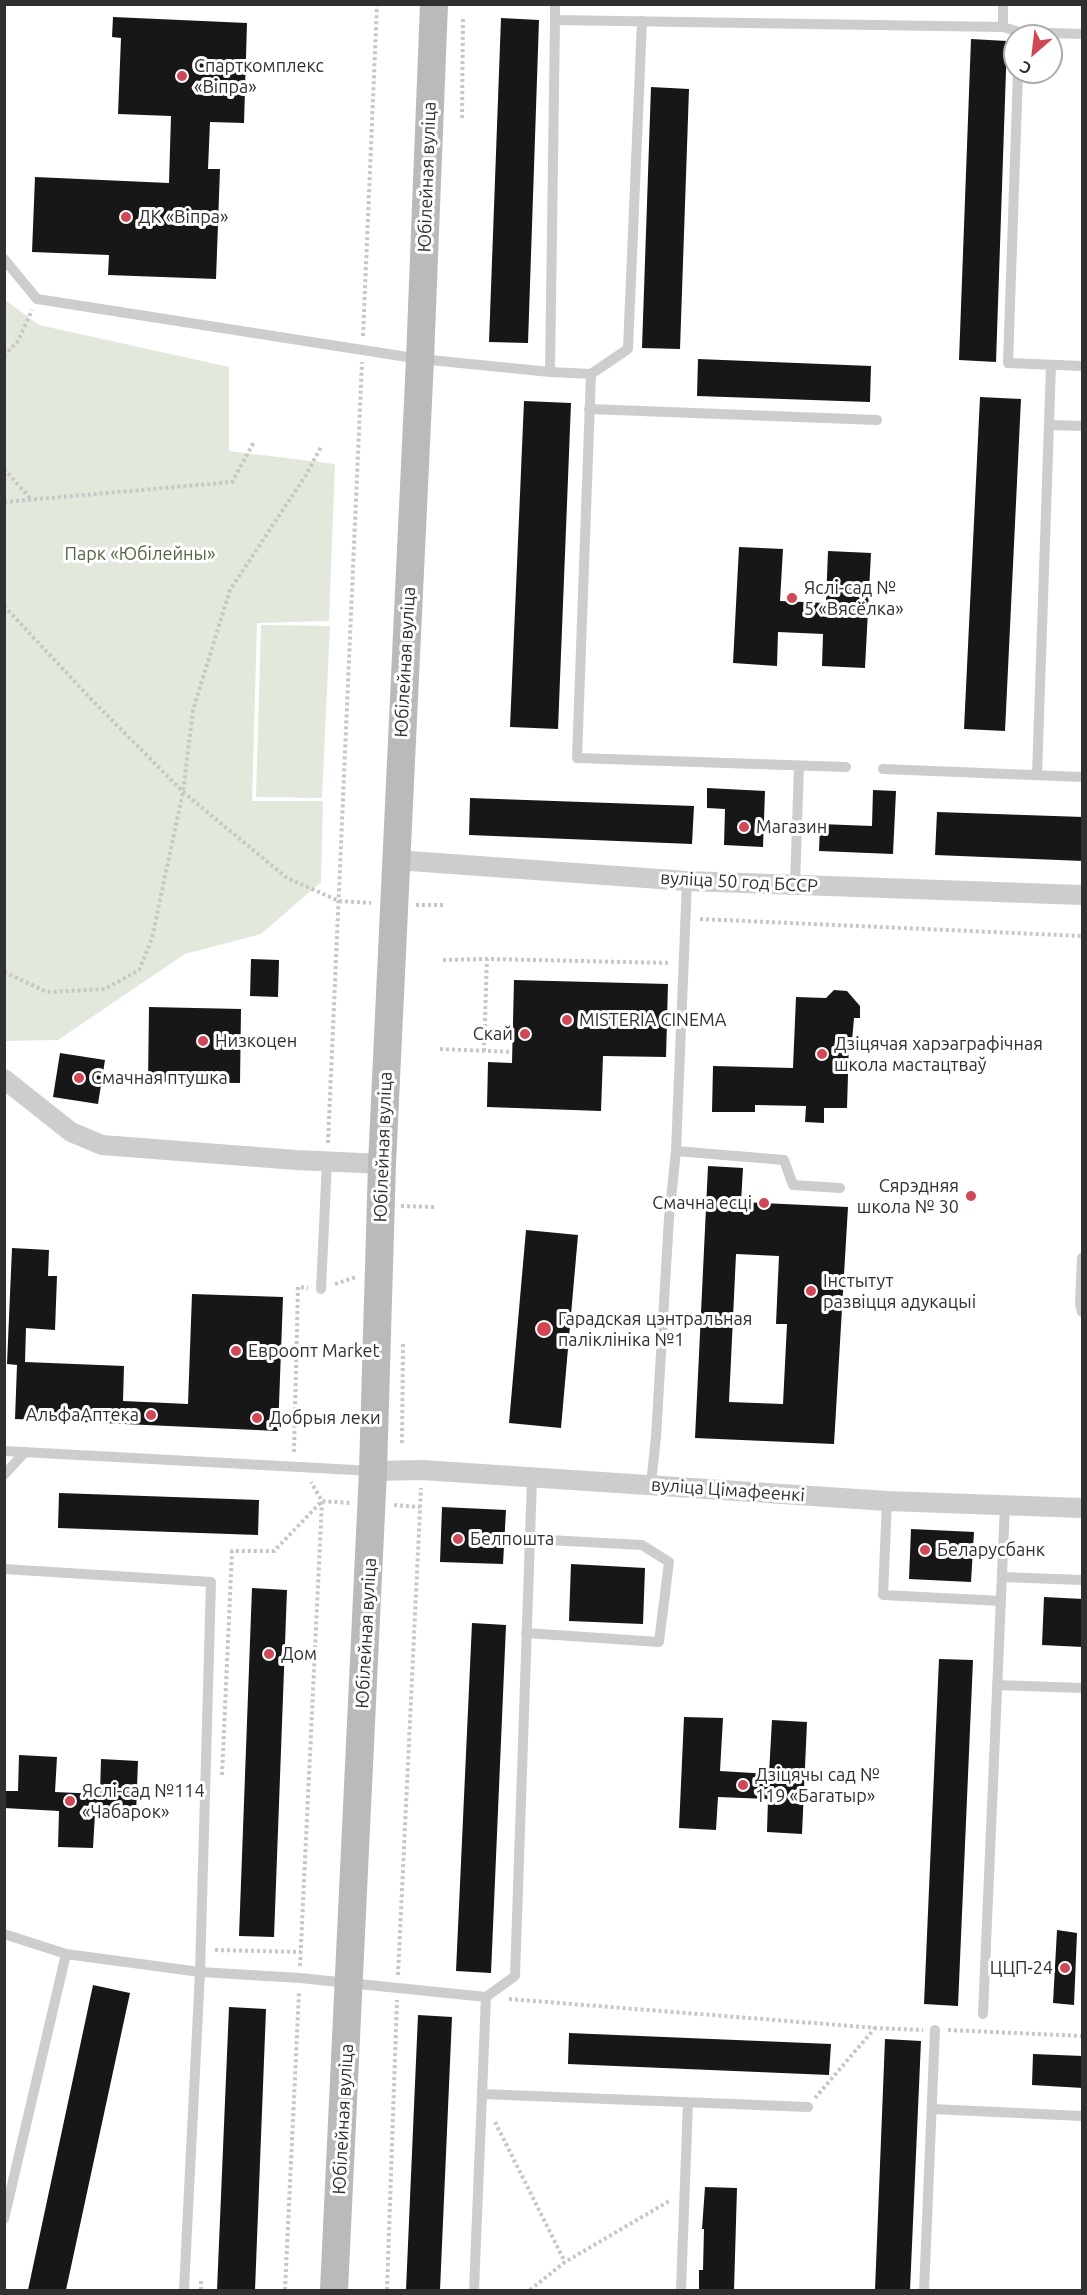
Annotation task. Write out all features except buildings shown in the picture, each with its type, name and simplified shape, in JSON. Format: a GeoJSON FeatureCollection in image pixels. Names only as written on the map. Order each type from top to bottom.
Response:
{"type":"FeatureCollection","features":[{"type":"Feature","properties":{"kind":"main road","name":"Юбілейная вуліца"},"geometry":{"type":"LineString","coordinates":[[334,2290],[374,1471],[382,1164],[420,359],[434,4]]}},
{"type":"Feature","properties":{"kind":"street","name":"вуліца 50 год БССР"},"geometry":{"type":"LineString","coordinates":[[396,860],[687,880],[1083,895]]}},
{"type":"Feature","properties":{"kind":"street"},"geometry":{"type":"LineString","coordinates":[[4,1079],[71,1132],[102,1145],[382,1164]]}},
{"type":"Feature","properties":{"kind":"street","name":"вуліца Цімафеенкі"},"geometry":{"type":"LineString","coordinates":[[374,1471],[422,1470],[887,1501],[1083,1508]]}},
{"type":"Feature","properties":{"kind":"lane"},"geometry":{"type":"LineString","coordinates":[[550,372],[555,4]]}},
{"type":"Feature","properties":{"kind":"lane"},"geometry":{"type":"LineString","coordinates":[[1003,4],[1003,24]]}},
{"type":"Feature","properties":{"kind":"lane"},"geometry":{"type":"LineString","coordinates":[[555,20],[1003,27]]}},
{"type":"Feature","properties":{"kind":"lane"},"geometry":{"type":"LineString","coordinates":[[4,259],[37,299],[420,359],[591,374],[628,349],[642,21]]}},
{"type":"Feature","properties":{"kind":"lane"},"geometry":{"type":"LineString","coordinates":[[1063,34],[1083,34]]}},
{"type":"Feature","properties":{"kind":"lane"},"geometry":{"type":"LineString","coordinates":[[1018,84],[1008,363],[1083,366]]}},
{"type":"Feature","properties":{"kind":"lane"},"geometry":{"type":"LineString","coordinates":[[1037,775],[1051,365]]}},
{"type":"Feature","properties":{"kind":"lane"},"geometry":{"type":"LineString","coordinates":[[591,374],[577,758],[846,767]]}},
{"type":"Feature","properties":{"kind":"lane"},"geometry":{"type":"LineString","coordinates":[[589,409],[877,420]]}},
{"type":"Feature","properties":{"kind":"lane"},"geometry":{"type":"LineString","coordinates":[[1049,425],[1083,426]]}},
{"type":"Feature","properties":{"kind":"lane"},"geometry":{"type":"LineString","coordinates":[[795,885],[799,766]]}},
{"type":"Feature","properties":{"kind":"lane"},"geometry":{"type":"LineString","coordinates":[[883,769],[1083,777]]}},
{"type":"Feature","properties":{"kind":"lane"},"geometry":{"type":"LineString","coordinates":[[651,1484],[656,1437],[669,1218],[676,1151],[687,880]]}},
{"type":"Feature","properties":{"kind":"lane"},"geometry":{"type":"LineString","coordinates":[[676,1151],[784,1160],[793,1185],[840,1188]]}},
{"type":"Feature","properties":{"kind":"lane"},"geometry":{"type":"LineString","coordinates":[[321,1289],[327,1162]]}},
{"type":"Feature","properties":{"kind":"lane"},"geometry":{"type":"LineString","coordinates":[[1083,1258],[1080,1304],[1083,1312]]}},
{"type":"Feature","properties":{"kind":"lane"},"geometry":{"type":"LineString","coordinates":[[4,1450],[374,1471]]}},
{"type":"Feature","properties":{"kind":"lane"},"geometry":{"type":"LineString","coordinates":[[4,1475],[25,1452]]}},
{"type":"Feature","properties":{"kind":"lane"},"geometry":{"type":"LineString","coordinates":[[4,1934],[66,1954],[200,1972],[300,1977],[486,1997],[515,1976],[532,1479]]}},
{"type":"Feature","properties":{"kind":"lane"},"geometry":{"type":"LineString","coordinates":[[887,1501],[883,1596],[1001,1601]]}},
{"type":"Feature","properties":{"kind":"lane"},"geometry":{"type":"LineString","coordinates":[[983,2014],[1005,1505]]}},
{"type":"Feature","properties":{"kind":"lane"},"geometry":{"type":"LineString","coordinates":[[526,1633],[659,1642],[669,1562],[642,1545],[530,1539]]}},
{"type":"Feature","properties":{"kind":"lane"},"geometry":{"type":"LineString","coordinates":[[4,1569],[211,1582],[200,1972],[184,2290]]}},
{"type":"Feature","properties":{"kind":"lane"},"geometry":{"type":"LineString","coordinates":[[1002,1576],[1083,1580]]}},
{"type":"Feature","properties":{"kind":"lane"},"geometry":{"type":"LineString","coordinates":[[997,1685],[1083,1688]]}},
{"type":"Feature","properties":{"kind":"lane"},"geometry":{"type":"LineString","coordinates":[[4,2219],[66,1954]]}},
{"type":"Feature","properties":{"kind":"lane"},"geometry":{"type":"LineString","coordinates":[[474,2290],[486,1997]]}},
{"type":"Feature","properties":{"kind":"lane"},"geometry":{"type":"LineString","coordinates":[[924,2290],[934,2030]]}},
{"type":"Feature","properties":{"kind":"lane"},"geometry":{"type":"LineString","coordinates":[[482,2094],[808,2107]]}},
{"type":"Feature","properties":{"kind":"lane"},"geometry":{"type":"LineString","coordinates":[[681,2290],[688,2102]]}},
{"type":"Feature","properties":{"kind":"lane"},"geometry":{"type":"LineString","coordinates":[[932,2109],[1083,2116]]}},
{"type":"Feature","properties":{"kind":"path"},"geometry":{"type":"LineString","coordinates":[[327,1162],[377,4]]}},
{"type":"Feature","properties":{"kind":"path"},"geometry":{"type":"LineString","coordinates":[[462,118],[463,16]]}},
{"type":"Feature","properties":{"kind":"path"},"geometry":{"type":"LineString","coordinates":[[4,356],[18,340],[37,299]]}},
{"type":"Feature","properties":{"kind":"path"},"geometry":{"type":"LineString","coordinates":[[4,502],[232,482],[254,442]]}},
{"type":"Feature","properties":{"kind":"path"},"geometry":{"type":"LineString","coordinates":[[4,972],[47,992],[105,989],[139,970],[152,938],[183,792],[193,710],[231,590],[306,475],[321,447]]}},
{"type":"Feature","properties":{"kind":"path"},"geometry":{"type":"LineString","coordinates":[[4,469],[31,500]]}},
{"type":"Feature","properties":{"kind":"path"},"geometry":{"type":"LineString","coordinates":[[4,606],[183,792],[287,878],[339,901],[376,903]]}},
{"type":"Feature","properties":{"kind":"path"},"geometry":{"type":"LineString","coordinates":[[416,905],[445,905]]}},
{"type":"Feature","properties":{"kind":"path"},"geometry":{"type":"LineString","coordinates":[[685,919],[1083,936]]}},
{"type":"Feature","properties":{"kind":"path"},"geometry":{"type":"LineString","coordinates":[[484,1051],[487,959]]}},
{"type":"Feature","properties":{"kind":"path"},"geometry":{"type":"LineString","coordinates":[[443,960],[684,963]]}},
{"type":"Feature","properties":{"kind":"path"},"geometry":{"type":"LineString","coordinates":[[440,1049],[512,1052]]}},
{"type":"Feature","properties":{"kind":"path"},"geometry":{"type":"LineString","coordinates":[[400,1206],[434,1207]]}},
{"type":"Feature","properties":{"kind":"path"},"geometry":{"type":"LineString","coordinates":[[285,2290],[322,1501],[293,1451],[298,1287],[321,1289],[356,1276]]}},
{"type":"Feature","properties":{"kind":"path"},"geometry":{"type":"LineString","coordinates":[[402,1443],[403,1343]]}},
{"type":"Feature","properties":{"kind":"path"},"geometry":{"type":"LineString","coordinates":[[387,2290],[397,1988],[421,1480]]}},
{"type":"Feature","properties":{"kind":"path"},"geometry":{"type":"LineString","coordinates":[[322,1501],[351,1503]]}},
{"type":"Feature","properties":{"kind":"path"},"geometry":{"type":"LineString","coordinates":[[222,1786],[232,1551],[274,1551],[322,1501]]}},
{"type":"Feature","properties":{"kind":"path"},"geometry":{"type":"LineString","coordinates":[[394,1505],[420,1507]]}},
{"type":"Feature","properties":{"kind":"path"},"geometry":{"type":"LineString","coordinates":[[214,1972],[216,1938]]}},
{"type":"Feature","properties":{"kind":"path"},"geometry":{"type":"LineString","coordinates":[[215,1950],[301,1952]]}},
{"type":"Feature","properties":{"kind":"path"},"geometry":{"type":"LineString","coordinates":[[486,1997],[876,2028],[1083,2036]]}},
{"type":"Feature","properties":{"kind":"path"},"geometry":{"type":"LineString","coordinates":[[808,2107],[876,2028]]}},
{"type":"Feature","properties":{"kind":"path"},"geometry":{"type":"LineString","coordinates":[[482,2094],[565,2262]]}},
{"type":"Feature","properties":{"kind":"path"},"geometry":{"type":"LineString","coordinates":[[530,2290],[565,2262],[685,2192]]}},
{"type":"Feature","properties":{"kind":"path"},"geometry":{"type":"LineString","coordinates":[[201,2279],[201,2290]]}},
{"type":"Feature","properties":{"kind":"green space","name":"Парк «Юбілейны»"},"geometry":{"type":"Polygon","coordinates":[[[5,300],[39,325],[229,367],[229,451],[335,464],[329,621],[257,623],[252,801],[323,801],[321,882],[261,934],[185,954],[58,1040],[5,1041],[5,300]]]}},
{"type":"Feature","properties":{"kind":"green space"},"geometry":{"type":"Polygon","coordinates":[[[261,625],[330,626],[322,798],[256,797],[261,625]]]}},
{"type":"Feature","properties":{"kind":"place","name":"Спарткомплекс «Віпра»"},"geometry":{"type":"Point","coordinates":[182,76]}},
{"type":"Feature","properties":{"kind":"place","name":"ДК «Віпра»"},"geometry":{"type":"Point","coordinates":[126,217]}},
{"type":"Feature","properties":{"kind":"place","name":"Яслі-сад № 5 «Вясёлка»"},"geometry":{"type":"Point","coordinates":[792,598]}},
{"type":"Feature","properties":{"kind":"place","name":"Магазин"},"geometry":{"type":"Point","coordinates":[744,827]}},
{"type":"Feature","properties":{"kind":"place","name":"MISTERIA CINEMA"},"geometry":{"type":"Point","coordinates":[567,1020]}},
{"type":"Feature","properties":{"kind":"place","name":"Скай"},"geometry":{"type":"Point","coordinates":[525,1034]}},
{"type":"Feature","properties":{"kind":"place","name":"Низкоцен"},"geometry":{"type":"Point","coordinates":[203,1041]}},
{"type":"Feature","properties":{"kind":"place","name":"Дзіцячая харэаграфічная школа мастацтваў"},"geometry":{"type":"Point","coordinates":[822,1054]}},
{"type":"Feature","properties":{"kind":"place","name":"Смачная птушка"},"geometry":{"type":"Point","coordinates":[79,1078]}},
{"type":"Feature","properties":{"kind":"place","name":"Сярэдняя школа № 30"},"geometry":{"type":"Point","coordinates":[971,1196]}},
{"type":"Feature","properties":{"kind":"place","name":"Смачна есцi"},"geometry":{"type":"Point","coordinates":[764,1203]}},
{"type":"Feature","properties":{"kind":"place","name":"Інстытут развіцця адукацыі"},"geometry":{"type":"Point","coordinates":[811,1291]}},
{"type":"Feature","properties":{"kind":"place","name":"Гарадская цэнтральная паліклініка №1"},"geometry":{"type":"Point","coordinates":[544,1329]}},
{"type":"Feature","properties":{"kind":"place","name":"Евроопт Market"},"geometry":{"type":"Point","coordinates":[236,1351]}},
{"type":"Feature","properties":{"kind":"place","name":"АльфаАптека"},"geometry":{"type":"Point","coordinates":[151,1415]}},
{"type":"Feature","properties":{"kind":"place","name":"Добрыя леки"},"geometry":{"type":"Point","coordinates":[257,1418]}},
{"type":"Feature","properties":{"kind":"place","name":"Белпошта"},"geometry":{"type":"Point","coordinates":[458,1539]}},
{"type":"Feature","properties":{"kind":"place","name":"Беларусбанк"},"geometry":{"type":"Point","coordinates":[925,1550]}},
{"type":"Feature","properties":{"kind":"place","name":"Дом"},"geometry":{"type":"Point","coordinates":[269,1654]}},
{"type":"Feature","properties":{"kind":"place","name":"Дзіцячы сад № 119 «Багатыр»"},"geometry":{"type":"Point","coordinates":[743,1785]}},
{"type":"Feature","properties":{"kind":"place","name":"Яслі-сад №114 «Чабарок»"},"geometry":{"type":"Point","coordinates":[70,1801]}},
{"type":"Feature","properties":{"kind":"place","name":"ЦЦП-24"},"geometry":{"type":"Point","coordinates":[1065,1968]}}]}
